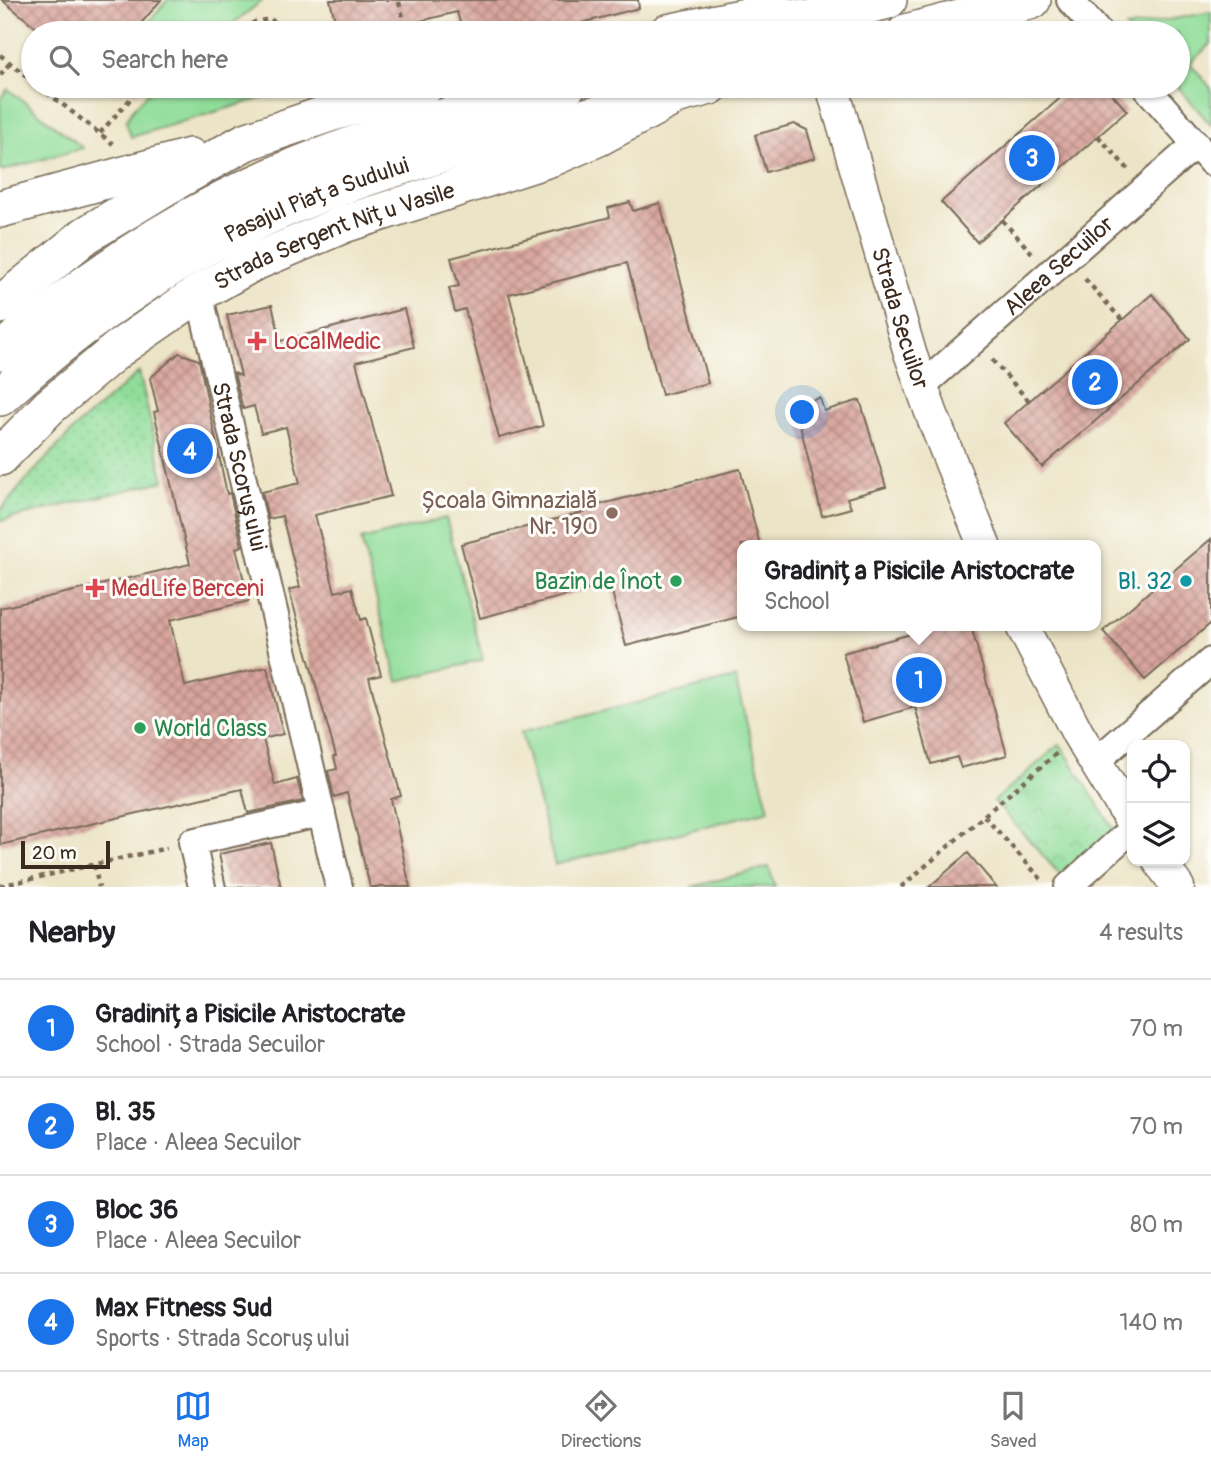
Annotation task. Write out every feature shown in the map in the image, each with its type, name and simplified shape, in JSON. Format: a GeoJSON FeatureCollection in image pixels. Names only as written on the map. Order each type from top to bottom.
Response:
{"type":"FeatureCollection","features":[{"type":"Feature","properties":{"kind":"main road"},"geometry":{"type":"LineString","coordinates":[[726,21],[769,14],[808,20],[888,0]]}},
{"type":"Feature","properties":{"kind":"main road"},"geometry":{"type":"LineString","coordinates":[[952,21],[1032,0]]}},
{"type":"Feature","properties":{"kind":"main road"},"geometry":{"type":"LineString","coordinates":[[0,209],[245,142],[383,98]]}},
{"type":"Feature","properties":{"kind":"main road","name":"Pasajul Piața Sudului"},"geometry":{"type":"LineString","coordinates":[[0,352],[112,265],[191,217],[267,179],[387,134],[522,98]]}},
{"type":"Feature","properties":{"kind":"main road","name":"Pasajul Piața Sudului"},"geometry":{"type":"LineString","coordinates":[[0,397],[54,350],[135,291],[206,248],[271,214],[339,187],[433,156],[662,98]]}},
{"type":"Feature","properties":{"kind":"main road","name":"Strada Sergent Nițu Vasile"},"geometry":{"type":"LineString","coordinates":[[0,457],[49,407],[151,325],[199,293],[253,263],[313,236],[553,157],[599,138],[678,98]]}},
{"type":"Feature","properties":{"kind":"main road"},"geometry":{"type":"LineString","coordinates":[[0,305],[86,235],[245,142]]}},
{"type":"Feature","properties":{"kind":"street"},"geometry":{"type":"LineString","coordinates":[[1070,0],[1088,21]]}},
{"type":"Feature","properties":{"kind":"street","name":"Strada Secuilor"},"geometry":{"type":"LineString","coordinates":[[836,98],[922,386],[982,540]]}},
{"type":"Feature","properties":{"kind":"street","name":"Aleea Secuilor"},"geometry":{"type":"LineString","coordinates":[[922,386],[1146,189],[1203,153],[1155,98]]}},
{"type":"Feature","properties":{"kind":"street","name":"Strada Scorușului"},"geometry":{"type":"LineString","coordinates":[[199,293],[339,887]]}},
{"type":"Feature","properties":{"kind":"street"},"geometry":{"type":"LineString","coordinates":[[1025,631],[1078,734],[1127,814]]}},
{"type":"Feature","properties":{"kind":"street"},"geometry":{"type":"LineString","coordinates":[[1095,762],[1211,662]]}},
{"type":"Feature","properties":{"kind":"street"},"geometry":{"type":"LineString","coordinates":[[201,887],[192,842],[322,813]]}},
{"type":"Feature","properties":{"kind":"street"},"geometry":{"type":"LineString","coordinates":[[1068,887],[1127,834]]}},
{"type":"Feature","properties":{"kind":"street"},"geometry":{"type":"LineString","coordinates":[[1163,866],[1178,887]]}},
{"type":"Feature","properties":{"kind":"path"},"geometry":{"type":"LineString","coordinates":[[399,2],[404,21]]}},
{"type":"Feature","properties":{"kind":"path"},"geometry":{"type":"LineString","coordinates":[[0,55],[21,72]]}},
{"type":"Feature","properties":{"kind":"path"},"geometry":{"type":"LineString","coordinates":[[0,75],[10,63]]}},
{"type":"Feature","properties":{"kind":"path"},"geometry":{"type":"LineString","coordinates":[[55,98],[118,148]]}},
{"type":"Feature","properties":{"kind":"path"},"geometry":{"type":"LineString","coordinates":[[100,133],[131,98]]}},
{"type":"Feature","properties":{"kind":"path"},"geometry":{"type":"LineString","coordinates":[[1098,136],[1146,189]]}},
{"type":"Feature","properties":{"kind":"path"},"geometry":{"type":"LineString","coordinates":[[1002,220],[1122,320]]}},
{"type":"Feature","properties":{"kind":"path"},"geometry":{"type":"LineString","coordinates":[[974,340],[1029,401]]}},
{"type":"Feature","properties":{"kind":"path"},"geometry":{"type":"LineString","coordinates":[[901,887],[1078,734]]}},
{"type":"Feature","properties":{"kind":"path"},"geometry":{"type":"LineString","coordinates":[[984,816],[1048,887]]}},
{"type":"Feature","properties":{"kind":"path"},"geometry":{"type":"LineString","coordinates":[[0,886],[192,842]]}},
{"type":"Feature","properties":{"kind":"path"},"geometry":{"type":"LineString","coordinates":[[94,865],[99,887]]}},
{"type":"Feature","properties":{"kind":"green space"},"geometry":{"type":"Polygon","coordinates":[[[167,0],[263,0],[236,21],[150,21],[167,0]]]}},
{"type":"Feature","properties":{"kind":"green space"},"geometry":{"type":"Polygon","coordinates":[[[1211,12],[1211,44],[1190,63],[1190,21],[1163,21],[1211,12]]]}},
{"type":"Feature","properties":{"kind":"green space"},"geometry":{"type":"Polygon","coordinates":[[[1190,63],[1211,88],[1211,125],[1187,98],[1190,98],[1190,63]]]}},
{"type":"Feature","properties":{"kind":"green space"},"geometry":{"type":"Polygon","coordinates":[[[8,89],[83,148],[1,171],[0,99],[8,89]]]}},
{"type":"Feature","properties":{"kind":"green space"},"geometry":{"type":"Polygon","coordinates":[[[142,98],[262,98],[131,137],[126,121],[142,98]]]}},
{"type":"Feature","properties":{"kind":"green space"},"geometry":{"type":"Polygon","coordinates":[[[139,372],[164,481],[0,521],[0,511],[25,481],[78,425],[139,372]]]}},
{"type":"Feature","properties":{"kind":"green space"},"geometry":{"type":"Polygon","coordinates":[[[446,518],[483,660],[398,681],[361,540],[446,518]]]}},
{"type":"Feature","properties":{"kind":"green space"},"geometry":{"type":"Polygon","coordinates":[[[735,678],[769,810],[555,865],[521,732],[735,678]]]}},
{"type":"Feature","properties":{"kind":"green space"},"geometry":{"type":"Polygon","coordinates":[[[1060,744],[1116,833],[1064,879],[994,801],[1060,744]]]}},
{"type":"Feature","properties":{"kind":"green space"},"geometry":{"type":"Polygon","coordinates":[[[769,867],[775,887],[691,887],[769,867]]]}},
{"type":"Feature","properties":{"kind":"building"},"geometry":{"type":"Polygon","coordinates":[[[2,0],[161,0],[143,21],[28,21],[2,0]]]}},
{"type":"Feature","properties":{"kind":"building"},"geometry":{"type":"Polygon","coordinates":[[[330,0],[638,0],[639,8],[589,21],[460,21],[457,12],[421,21],[335,21],[330,0]]]}},
{"type":"Feature","properties":{"kind":"building"},"geometry":{"type":"Polygon","coordinates":[[[1060,98],[1116,98],[1127,111],[977,242],[941,202],[1060,98]]]}},
{"type":"Feature","properties":{"kind":"building"},"geometry":{"type":"Polygon","coordinates":[[[794,124],[807,130],[815,158],[766,172],[755,135],[794,124]]]}},
{"type":"Feature","properties":{"kind":"building"},"geometry":{"type":"Polygon","coordinates":[[[630,202],[633,211],[660,203],[708,383],[662,395],[627,263],[509,294],[543,426],[499,438],[465,309],[455,312],[449,288],[459,286],[451,258],[610,217],[608,208],[630,202]]]}},
{"type":"Feature","properties":{"kind":"building"},"geometry":{"type":"Polygon","coordinates":[[[1152,294],[1190,339],[1042,467],[1004,423],[1152,294]]]}},
{"type":"Feature","properties":{"kind":"building"},"geometry":{"type":"Polygon","coordinates":[[[272,305],[281,341],[404,309],[414,347],[356,362],[391,496],[315,515],[335,592],[352,588],[361,620],[366,618],[381,675],[369,678],[401,796],[391,799],[410,887],[370,887],[347,793],[334,797],[328,771],[337,769],[336,756],[289,590],[300,587],[282,516],[268,519],[262,492],[300,483],[286,427],[261,433],[254,406],[243,409],[234,373],[241,376],[227,315],[272,305]]]}},
{"type":"Feature","properties":{"kind":"building"},"geometry":{"type":"Polygon","coordinates":[[[179,353],[199,360],[227,494],[230,493],[242,546],[236,548],[249,601],[170,620],[185,686],[267,667],[283,734],[263,739],[275,785],[297,779],[303,801],[248,813],[242,789],[0,845],[0,608],[190,564],[154,412],[158,411],[150,378],[179,353]]]}},
{"type":"Feature","properties":{"kind":"building"},"geometry":{"type":"Polygon","coordinates":[[[820,398],[824,411],[860,400],[886,487],[847,498],[851,508],[822,516],[795,404],[820,398]]]}},
{"type":"Feature","properties":{"kind":"building","name":"Bazin de Înot"},"geometry":{"type":"Polygon","coordinates":[[[740,469],[759,540],[737,540],[737,617],[626,646],[610,584],[480,618],[461,544],[591,510],[590,507],[740,469]]]}},
{"type":"Feature","properties":{"kind":"building","name":"Bl. 32"},"geometry":{"type":"Polygon","coordinates":[[[1211,539],[1211,623],[1145,680],[1103,631],[1211,539]]]}},
{"type":"Feature","properties":{"kind":"building"},"geometry":{"type":"Polygon","coordinates":[[[921,631],[972,631],[1007,755],[961,768],[957,757],[931,764],[915,707],[863,722],[843,653],[921,631]]]}},
{"type":"Feature","properties":{"kind":"building"},"geometry":{"type":"Polygon","coordinates":[[[271,843],[281,887],[226,887],[219,854],[271,843]]]}},
{"type":"Feature","properties":{"kind":"building"},"geometry":{"type":"Polygon","coordinates":[[[968,853],[996,887],[929,887],[968,853]]]}},
{"type":"Feature","properties":{"kind":"place","name":"Bloc 36"},"geometry":{"type":"Point","coordinates":[1032,158]}},
{"type":"Feature","properties":{"kind":"place","name":"LocalMedic"},"geometry":{"type":"Point","coordinates":[257,341]}},
{"type":"Feature","properties":{"kind":"place","name":"Bl. 35"},"geometry":{"type":"Point","coordinates":[1095,382]}},
{"type":"Feature","properties":{"kind":"place","name":"Max Fitness Sud"},"geometry":{"type":"Point","coordinates":[190,451]}},
{"type":"Feature","properties":{"kind":"place","name":"Școala Gimnazială Nr. 190"},"geometry":{"type":"Point","coordinates":[612,513]}},
{"type":"Feature","properties":{"kind":"place","name":"Bazin de Înot"},"geometry":{"type":"Point","coordinates":[676,581]}},
{"type":"Feature","properties":{"kind":"place","name":"Bl. 32"},"geometry":{"type":"Point","coordinates":[1186,581]}},
{"type":"Feature","properties":{"kind":"place","name":"MedLife Berceni"},"geometry":{"type":"Point","coordinates":[95,588]}},
{"type":"Feature","properties":{"kind":"place","name":"Gradinița Pisicile Aristocrate"},"geometry":{"type":"Point","coordinates":[919,680]}},
{"type":"Feature","properties":{"kind":"place","name":"World Class"},"geometry":{"type":"Point","coordinates":[140,728]}}]}
